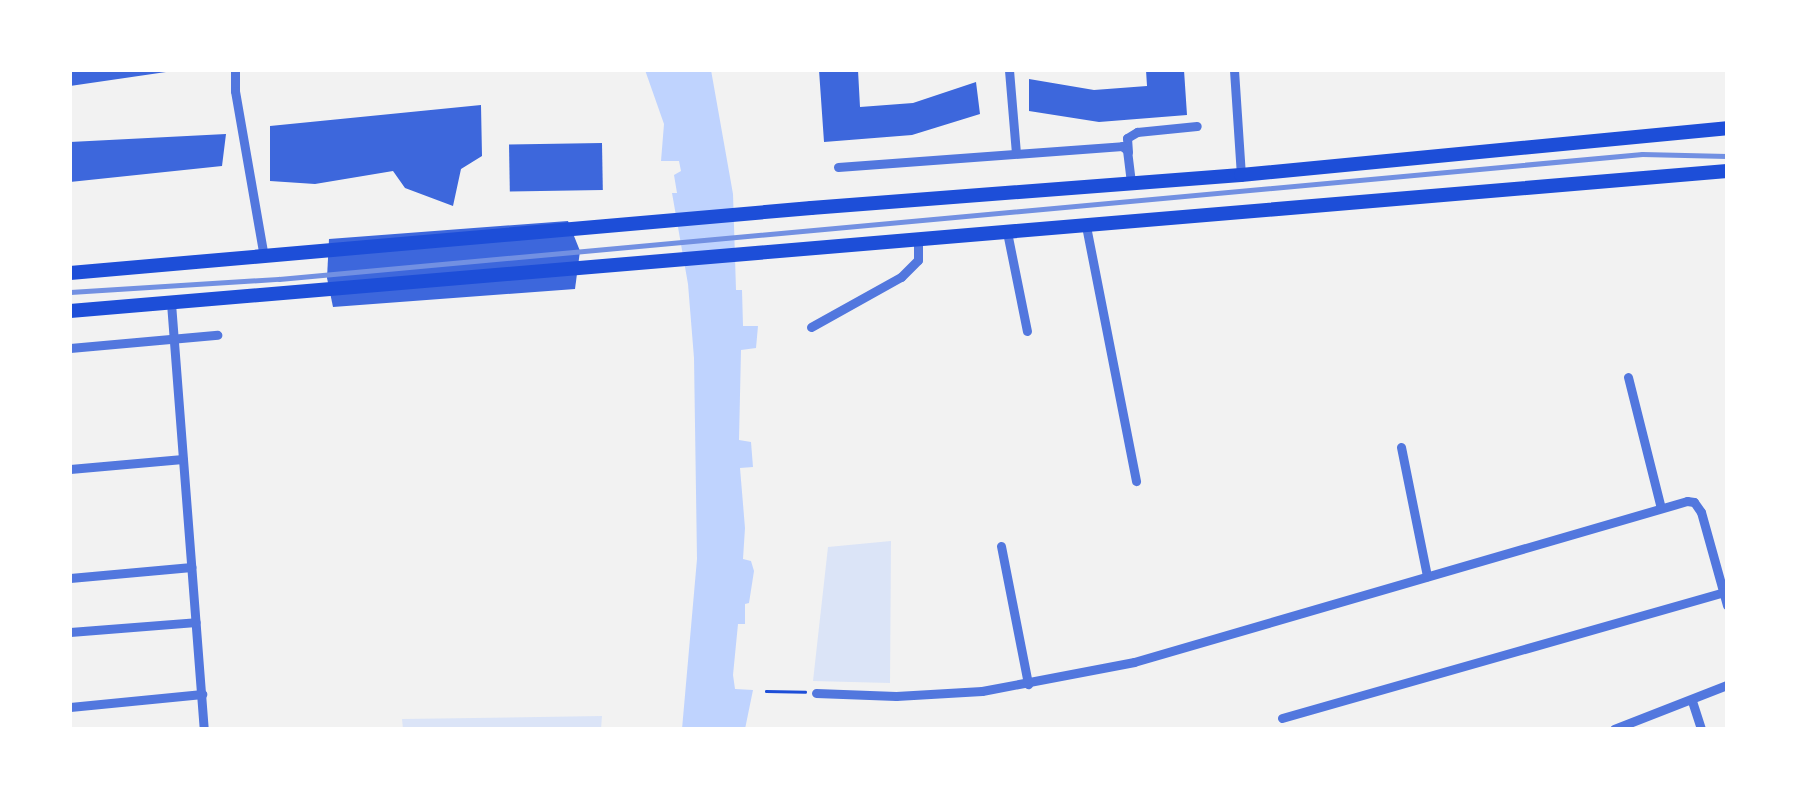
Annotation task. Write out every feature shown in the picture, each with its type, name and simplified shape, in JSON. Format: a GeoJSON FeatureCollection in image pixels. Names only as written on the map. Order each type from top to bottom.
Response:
{"type":"FeatureCollection","features":[{"type":"Feature","properties":{"kind":"main road"},"geometry":{"type":"LineString","coordinates":[[70,273],[811,208],[1131,185],[1727,128]]}},
{"type":"Feature","properties":{"kind":"main road"},"geometry":{"type":"LineString","coordinates":[[70,311],[1727,171]]}},
{"type":"Feature","properties":{"kind":"street"},"geometry":{"type":"LineString","coordinates":[[236,70],[235,91],[264,257]]}},
{"type":"Feature","properties":{"kind":"street"},"geometry":{"type":"LineString","coordinates":[[1009,70],[1016,154]]}},
{"type":"Feature","properties":{"kind":"street"},"geometry":{"type":"LineString","coordinates":[[1234,70],[1241,175]]}},
{"type":"Feature","properties":{"kind":"street"},"geometry":{"type":"LineString","coordinates":[[1131,185],[1128,138],[1137,132],[1197,126]]}},
{"type":"Feature","properties":{"kind":"street"},"geometry":{"type":"LineString","coordinates":[[838,167],[1116,145],[1125,146],[1128,154]]}},
{"type":"Feature","properties":{"kind":"street"},"geometry":{"type":"LineString","coordinates":[[1086,226],[1136,481]]}},
{"type":"Feature","properties":{"kind":"street"},"geometry":{"type":"LineString","coordinates":[[1007,232],[1027,331]]}},
{"type":"Feature","properties":{"kind":"street"},"geometry":{"type":"LineString","coordinates":[[811,326],[901,277],[918,260],[918,240]]}},
{"type":"Feature","properties":{"kind":"street"},"geometry":{"type":"LineString","coordinates":[[172,303],[204,729]]}},
{"type":"Feature","properties":{"kind":"street"},"geometry":{"type":"LineString","coordinates":[[70,348],[218,335]]}},
{"type":"Feature","properties":{"kind":"street"},"geometry":{"type":"LineString","coordinates":[[1628,377],[1661,508]]}},
{"type":"Feature","properties":{"kind":"street"},"geometry":{"type":"LineString","coordinates":[[1402,447],[1428,576]]}},
{"type":"Feature","properties":{"kind":"street"},"geometry":{"type":"LineString","coordinates":[[70,469],[184,459]]}},
{"type":"Feature","properties":{"kind":"street"},"geometry":{"type":"LineString","coordinates":[[816,693],[896,696],[1028,684],[1134,662],[1687,501],[1698,507],[1727,605]]}},
{"type":"Feature","properties":{"kind":"street"},"geometry":{"type":"LineString","coordinates":[[1001,546],[1028,684]]}},
{"type":"Feature","properties":{"kind":"street"},"geometry":{"type":"LineString","coordinates":[[70,578],[192,567]]}},
{"type":"Feature","properties":{"kind":"street"},"geometry":{"type":"LineString","coordinates":[[1282,718],[1723,592]]}},
{"type":"Feature","properties":{"kind":"street"},"geometry":{"type":"LineString","coordinates":[[70,632],[196,622]]}},
{"type":"Feature","properties":{"kind":"street"},"geometry":{"type":"LineString","coordinates":[[1614,729],[1727,684]]}},
{"type":"Feature","properties":{"kind":"street"},"geometry":{"type":"LineString","coordinates":[[70,707],[202,694]]}},
{"type":"Feature","properties":{"kind":"street"},"geometry":{"type":"LineString","coordinates":[[1692,701],[1702,729]]}},
{"type":"Feature","properties":{"kind":"path"},"geometry":{"type":"LineString","coordinates":[[766,691],[816,693]]}},
{"type":"Feature","properties":{"kind":"shaded area"},"geometry":{"type":"Polygon","coordinates":[[[891,541],[890,683],[813,681],[828,547],[891,541]]]}},
{"type":"Feature","properties":{"kind":"shaded area"},"geometry":{"type":"Polygon","coordinates":[[[602,716],[601,729],[403,729],[402,719],[602,716]]]}},
{"type":"Feature","properties":{"kind":"water"},"geometry":{"type":"Polygon","coordinates":[[[645,70],[711,70],[733,194],[736,290],[742,290],[743,326],[758,326],[756,348],[741,350],[739,440],[751,442],[753,467],[740,468],[745,528],[743,559],[751,561],[754,571],[749,603],[745,604],[745,624],[738,624],[733,675],[735,689],[753,690],[745,729],[682,729],[697,559],[694,358],[688,284],[672,193],[677,193],[674,175],[681,171],[679,161],[661,161],[664,124],[645,70]]]}},
{"type":"Feature","properties":{"kind":"building"},"geometry":{"type":"Polygon","coordinates":[[[70,70],[166,70],[166,72],[70,86],[70,70]]]}},
{"type":"Feature","properties":{"kind":"building"},"geometry":{"type":"Polygon","coordinates":[[[819,70],[858,70],[860,107],[913,103],[976,82],[980,114],[912,135],[824,142],[819,70]]]}},
{"type":"Feature","properties":{"kind":"building"},"geometry":{"type":"Polygon","coordinates":[[[1146,70],[1184,70],[1187,115],[1099,122],[1029,111],[1029,79],[1094,90],[1147,86],[1146,70]]]}},
{"type":"Feature","properties":{"kind":"building"},"geometry":{"type":"Polygon","coordinates":[[[481,105],[482,156],[461,169],[453,206],[405,188],[393,171],[315,184],[270,181],[270,126],[481,105]]]}},
{"type":"Feature","properties":{"kind":"building"},"geometry":{"type":"Polygon","coordinates":[[[226,134],[222,166],[70,182],[70,142],[226,134]]]}},
{"type":"Feature","properties":{"kind":"building"},"geometry":{"type":"Polygon","coordinates":[[[602,143],[603,190],[510,192],[509,145],[602,143]]]}},
{"type":"Feature","properties":{"kind":"building"},"geometry":{"type":"Polygon","coordinates":[[[568,221],[580,251],[575,289],[333,307],[327,278],[329,239],[568,221]]]}},
{"type":"Feature","properties":{"kind":"railway"},"geometry":{"type":"LineString","coordinates":[[70,292],[279,279],[1642,154],[1727,156]]}}]}
